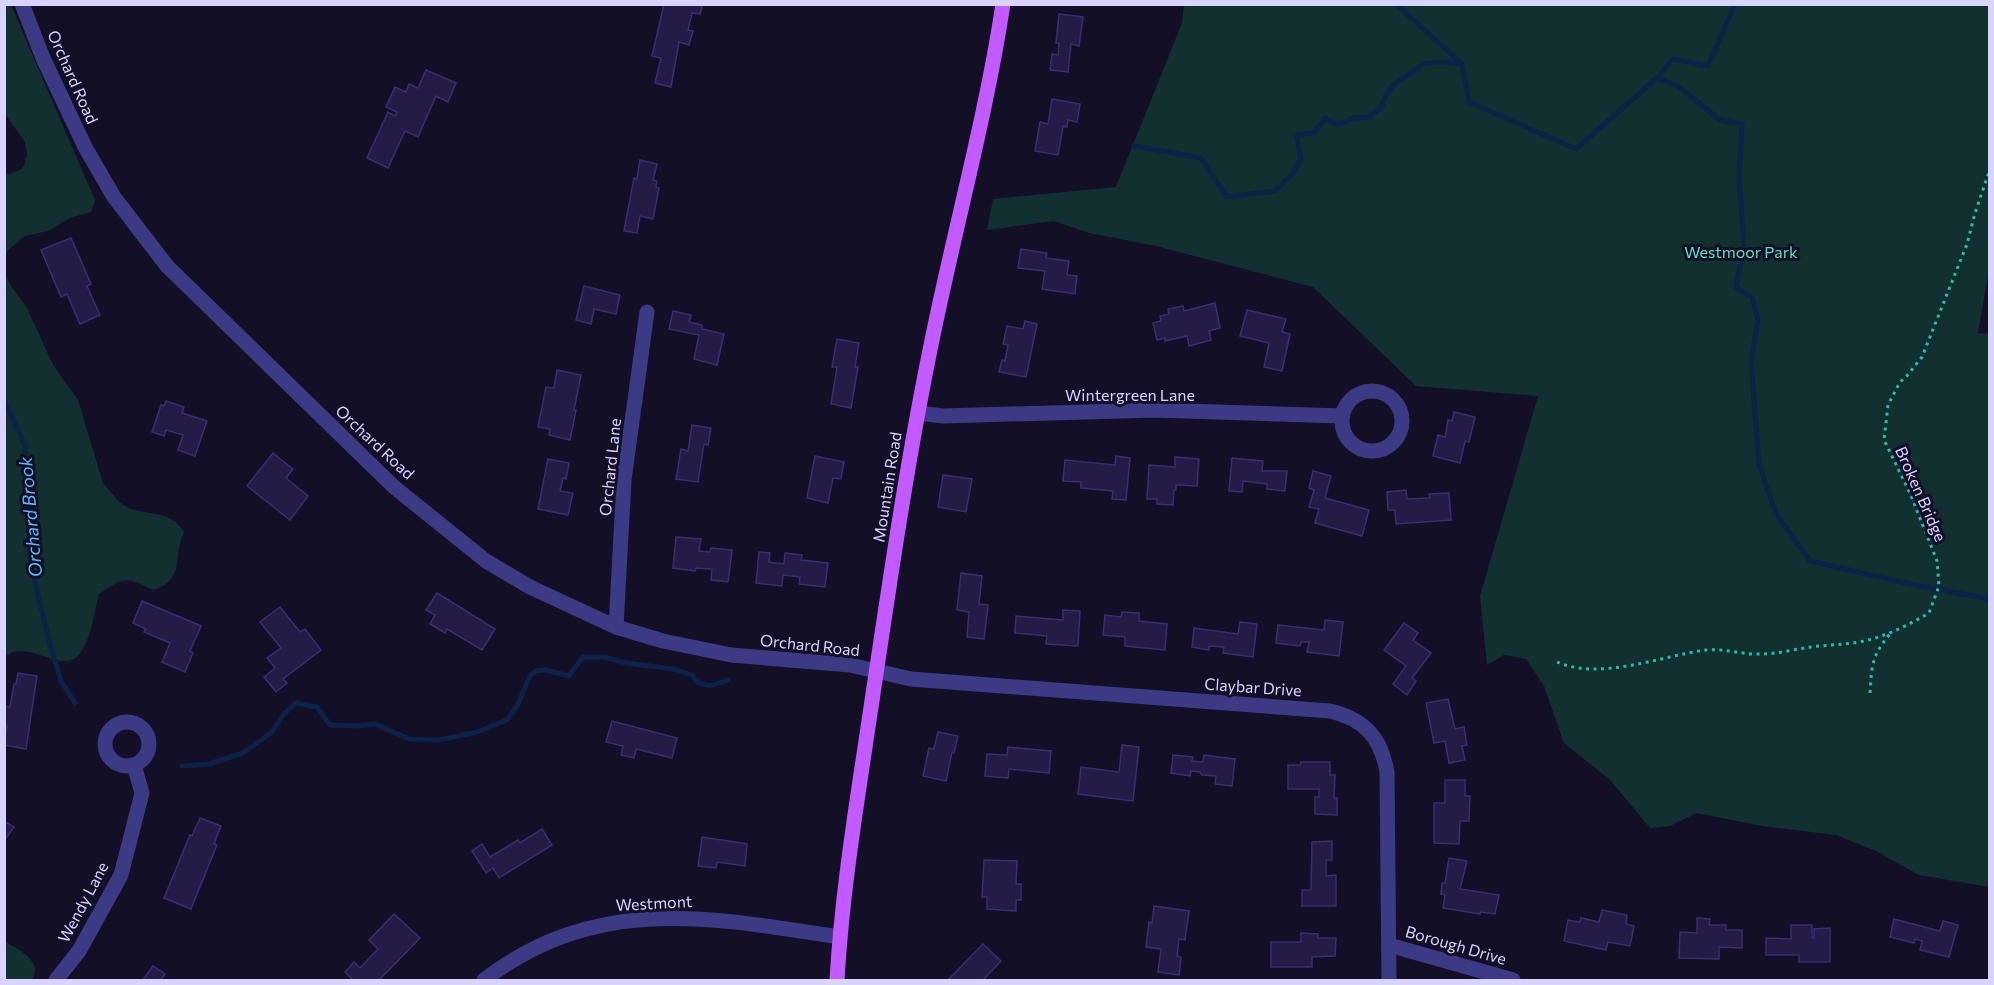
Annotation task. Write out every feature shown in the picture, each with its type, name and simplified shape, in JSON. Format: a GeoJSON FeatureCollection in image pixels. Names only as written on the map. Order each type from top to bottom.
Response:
{"type":"FeatureCollection","features":[{"type":"Feature","properties":{"kind":"main road","name":"Mountain Road"},"geometry":{"type":"LineString","coordinates":[[837,981],[839,937],[877,671],[918,413],[1003,4]]}},
{"type":"Feature","properties":{"kind":"street","name":"Orchard Road"},"geometry":{"type":"LineString","coordinates":[[22,4],[85,147],[114,197],[167,266],[394,487],[486,561],[530,587],[616,627],[699,650],[731,655],[850,665],[877,671]]}},
{"type":"Feature","properties":{"kind":"street","name":"Orchard Lane"},"geometry":{"type":"LineString","coordinates":[[616,627],[624,480],[647,312]]}},
{"type":"Feature","properties":{"kind":"street"},"geometry":{"type":"LineString","coordinates":[[1377,390],[1391,397],[1398,404],[1402,414],[1402,424],[1397,438],[1390,445],[1380,450],[1370,451],[1353,444],[1346,437],[1342,427],[1342,416],[1348,401],[1356,394],[1377,390]]}},
{"type":"Feature","properties":{"kind":"street","name":"Wintergreen Lane"},"geometry":{"type":"LineString","coordinates":[[918,413],[943,416],[1154,411],[1342,416]]}},
{"type":"Feature","properties":{"kind":"street","name":"Claybar Drive"},"geometry":{"type":"LineString","coordinates":[[877,671],[911,679],[1330,711],[1356,720],[1377,741],[1387,772],[1389,981]]}},
{"type":"Feature","properties":{"kind":"street","name":"Wendy Lane"},"geometry":{"type":"LineString","coordinates":[[56,981],[80,951],[121,875],[142,793],[134,765]]}},
{"type":"Feature","properties":{"kind":"street","name":"Westmont"},"geometry":{"type":"LineString","coordinates":[[484,981],[498,969],[570,934],[611,923],[651,918],[690,918],[734,922],[839,937]]}},
{"type":"Feature","properties":{"kind":"street","name":"Borough Drive"},"geometry":{"type":"LineString","coordinates":[[1389,945],[1513,981]]}},
{"type":"Feature","properties":{"kind":"path","name":"Broken Bridge"},"geometry":{"type":"LineString","coordinates":[[1557,662],[1577,667],[1618,669],[1653,659],[1707,650],[1725,649],[1760,654],[1853,643],[1881,637],[1929,613],[1939,586],[1937,561],[1910,493],[1884,440],[1888,405],[1900,382],[1922,357],[1967,244],[1989,169]]}},
{"type":"Feature","properties":{"kind":"path"},"geometry":{"type":"LineString","coordinates":[[1870,693],[1873,659],[1878,648],[1891,632]]}},
{"type":"Feature","properties":{"kind":"green space"},"geometry":{"type":"Polygon","coordinates":[[[5,5],[11,5],[95,200],[91,212],[70,218],[48,231],[25,236],[7,251],[5,263],[5,175],[20,170],[24,166],[27,155],[25,142],[5,114],[5,5]]]}},
{"type":"Feature","properties":{"kind":"green space","name":"Westmoor Park"},"geometry":{"type":"Polygon","coordinates":[[[1184,5],[1989,5],[1990,265],[1978,333],[1990,334],[1989,887],[1919,875],[1876,851],[1836,835],[1762,826],[1697,813],[1670,826],[1650,828],[1610,780],[1564,743],[1544,686],[1526,659],[1504,655],[1487,665],[1480,596],[1538,396],[1416,386],[1313,287],[1156,246],[1089,233],[1054,221],[987,230],[993,199],[1116,187],[1182,23],[1184,5]]]}},
{"type":"Feature","properties":{"kind":"green space"},"geometry":{"type":"Polygon","coordinates":[[[5,275],[27,308],[53,365],[78,400],[103,483],[119,502],[130,509],[165,516],[176,522],[184,532],[174,574],[170,580],[153,590],[136,582],[125,580],[99,594],[85,646],[74,659],[65,661],[24,651],[14,652],[5,657],[5,275]]]}},
{"type":"Feature","properties":{"kind":"green space"},"geometry":{"type":"Polygon","coordinates":[[[5,942],[32,961],[35,973],[32,980],[5,980],[5,942]]]}},
{"type":"Feature","properties":{"kind":"building"},"geometry":{"type":"Polygon","coordinates":[[[664,4],[703,4],[700,14],[692,13],[688,30],[693,31],[689,45],[679,42],[671,87],[655,83],[661,58],[652,56],[664,4]]]}},
{"type":"Feature","properties":{"kind":"building"},"geometry":{"type":"Polygon","coordinates":[[[1059,14],[1083,17],[1079,46],[1071,44],[1068,72],[1050,70],[1052,54],[1058,55],[1059,43],[1056,43],[1059,14]]]}},
{"type":"Feature","properties":{"kind":"building"},"geometry":{"type":"Polygon","coordinates":[[[426,70],[456,83],[448,102],[436,96],[418,137],[405,131],[388,168],[367,158],[388,112],[395,116],[397,112],[386,107],[395,87],[406,92],[409,84],[418,88],[426,70]]]}},
{"type":"Feature","properties":{"kind":"building"},"geometry":{"type":"Polygon","coordinates":[[[1052,99],[1080,104],[1077,122],[1068,120],[1067,127],[1063,126],[1058,155],[1035,151],[1040,122],[1048,124],[1052,99]]]}},
{"type":"Feature","properties":{"kind":"building"},"geometry":{"type":"Polygon","coordinates":[[[640,160],[657,164],[653,180],[657,181],[656,187],[659,188],[653,219],[640,216],[637,233],[624,231],[634,178],[637,179],[640,160]]]}},
{"type":"Feature","properties":{"kind":"building"},"geometry":{"type":"Polygon","coordinates":[[[71,238],[91,284],[87,286],[100,315],[80,324],[67,294],[61,297],[41,250],[71,238]]]}},
{"type":"Feature","properties":{"kind":"building"},"geometry":{"type":"Polygon","coordinates":[[[1021,249],[1047,253],[1046,258],[1069,261],[1067,275],[1077,276],[1075,294],[1042,289],[1045,271],[1018,268],[1021,249]]]}},
{"type":"Feature","properties":{"kind":"building"},"geometry":{"type":"Polygon","coordinates":[[[584,286],[620,295],[616,314],[594,309],[591,324],[576,320],[584,286]]]}},
{"type":"Feature","properties":{"kind":"building"},"geometry":{"type":"Polygon","coordinates":[[[1215,303],[1220,328],[1209,331],[1211,340],[1189,346],[1187,336],[1165,341],[1165,338],[1157,340],[1153,323],[1161,321],[1160,316],[1169,314],[1168,309],[1183,306],[1184,311],[1215,303]]]}},
{"type":"Feature","properties":{"kind":"building"},"geometry":{"type":"Polygon","coordinates":[[[1247,310],[1286,319],[1282,332],[1290,334],[1282,371],[1264,367],[1269,343],[1240,336],[1247,310]]]}},
{"type":"Feature","properties":{"kind":"building"},"geometry":{"type":"Polygon","coordinates":[[[673,311],[691,315],[689,322],[702,325],[702,329],[724,334],[717,365],[694,359],[699,335],[669,329],[673,311]]]}},
{"type":"Feature","properties":{"kind":"building"},"geometry":{"type":"Polygon","coordinates":[[[1025,321],[1037,324],[1026,377],[999,372],[1002,360],[1005,361],[1008,345],[1003,344],[1007,326],[1023,329],[1025,321]]]}},
{"type":"Feature","properties":{"kind":"building"},"geometry":{"type":"Polygon","coordinates":[[[837,339],[859,343],[855,367],[858,367],[851,408],[831,404],[837,367],[832,367],[837,339]]]}},
{"type":"Feature","properties":{"kind":"building"},"geometry":{"type":"Polygon","coordinates":[[[557,370],[581,375],[570,440],[549,435],[550,429],[538,427],[546,387],[554,388],[557,370]]]}},
{"type":"Feature","properties":{"kind":"building"},"geometry":{"type":"Polygon","coordinates":[[[166,401],[184,407],[182,413],[207,421],[195,456],[178,450],[183,435],[166,430],[164,436],[152,432],[161,405],[164,406],[166,401]]]}},
{"type":"Feature","properties":{"kind":"building"},"geometry":{"type":"Polygon","coordinates":[[[1454,412],[1475,417],[1469,442],[1465,441],[1460,463],[1433,456],[1438,435],[1445,437],[1448,420],[1452,421],[1454,412]]]}},
{"type":"Feature","properties":{"kind":"building"},"geometry":{"type":"Polygon","coordinates":[[[692,425],[711,428],[708,445],[704,444],[698,482],[676,479],[681,449],[688,451],[692,425]]]}},
{"type":"Feature","properties":{"kind":"building"},"geometry":{"type":"Polygon","coordinates":[[[273,453],[293,469],[286,478],[308,496],[290,520],[247,486],[273,453]]]}},
{"type":"Feature","properties":{"kind":"building"},"geometry":{"type":"Polygon","coordinates":[[[815,456],[844,462],[841,479],[833,478],[828,503],[807,498],[815,456]]]}},
{"type":"Feature","properties":{"kind":"building"},"geometry":{"type":"Polygon","coordinates":[[[1116,456],[1130,458],[1126,500],[1112,499],[1113,491],[1081,488],[1081,482],[1063,481],[1065,460],[1115,465],[1116,456]]]}},
{"type":"Feature","properties":{"kind":"building"},"geometry":{"type":"Polygon","coordinates":[[[1175,457],[1199,459],[1197,486],[1176,485],[1173,505],[1157,504],[1157,499],[1147,499],[1149,465],[1175,467],[1175,457]]]}},
{"type":"Feature","properties":{"kind":"building"},"geometry":{"type":"Polygon","coordinates":[[[1232,458],[1263,461],[1262,471],[1287,471],[1285,491],[1267,489],[1267,484],[1243,481],[1242,492],[1229,491],[1232,458]]]}},
{"type":"Feature","properties":{"kind":"building"},"geometry":{"type":"Polygon","coordinates":[[[548,459],[569,463],[566,479],[563,478],[560,491],[573,493],[568,515],[538,509],[548,459]]]}},
{"type":"Feature","properties":{"kind":"building"},"geometry":{"type":"Polygon","coordinates":[[[1313,471],[1331,476],[1325,498],[1369,510],[1362,536],[1315,523],[1319,509],[1309,507],[1314,490],[1309,488],[1313,471]]]}},
{"type":"Feature","properties":{"kind":"building"},"geometry":{"type":"Polygon","coordinates":[[[943,475],[972,479],[966,512],[938,507],[943,475]]]}},
{"type":"Feature","properties":{"kind":"building"},"geometry":{"type":"Polygon","coordinates":[[[1406,490],[1407,499],[1430,498],[1429,494],[1449,493],[1451,520],[1396,524],[1395,510],[1388,510],[1387,492],[1406,490]]]}},
{"type":"Feature","properties":{"kind":"building"},"geometry":{"type":"Polygon","coordinates":[[[676,537],[701,539],[699,551],[710,552],[711,548],[732,550],[728,582],[711,580],[712,569],[696,568],[695,571],[673,568],[676,537]]]}},
{"type":"Feature","properties":{"kind":"building"},"geometry":{"type":"Polygon","coordinates":[[[759,552],[770,553],[769,562],[784,564],[785,553],[802,555],[801,560],[828,563],[825,587],[799,584],[800,577],[783,575],[782,586],[756,583],[759,552]]]}},
{"type":"Feature","properties":{"kind":"building"},"geometry":{"type":"Polygon","coordinates":[[[961,573],[982,576],[979,604],[988,605],[984,639],[967,637],[969,612],[957,610],[961,573]]]}},
{"type":"Feature","properties":{"kind":"building"},"geometry":{"type":"Polygon","coordinates":[[[437,593],[495,629],[482,650],[447,629],[445,633],[430,624],[435,615],[426,610],[437,593]]]}},
{"type":"Feature","properties":{"kind":"building"},"geometry":{"type":"Polygon","coordinates":[[[142,601],[201,626],[190,651],[193,653],[185,672],[162,662],[170,643],[144,632],[146,629],[133,623],[142,601]]]}},
{"type":"Feature","properties":{"kind":"building"},"geometry":{"type":"Polygon","coordinates":[[[280,607],[300,632],[305,629],[321,650],[283,679],[287,683],[276,692],[264,677],[275,668],[267,658],[281,648],[260,622],[280,607]]]}},
{"type":"Feature","properties":{"kind":"building"},"geometry":{"type":"Polygon","coordinates":[[[1063,610],[1080,611],[1078,646],[1046,644],[1047,636],[1015,633],[1016,616],[1063,620],[1063,610]]]}},
{"type":"Feature","properties":{"kind":"building"},"geometry":{"type":"Polygon","coordinates":[[[1122,612],[1139,613],[1139,621],[1167,624],[1165,650],[1125,646],[1125,637],[1103,635],[1105,615],[1121,617],[1122,612]]]}},
{"type":"Feature","properties":{"kind":"building"},"geometry":{"type":"Polygon","coordinates":[[[1325,620],[1343,622],[1339,656],[1307,652],[1309,642],[1301,642],[1300,646],[1276,643],[1278,625],[1324,630],[1325,620]]]}},
{"type":"Feature","properties":{"kind":"building"},"geometry":{"type":"Polygon","coordinates":[[[1240,622],[1257,624],[1253,657],[1223,653],[1224,647],[1209,646],[1209,650],[1192,647],[1194,628],[1238,634],[1240,622]]]}},
{"type":"Feature","properties":{"kind":"building"},"geometry":{"type":"Polygon","coordinates":[[[1404,623],[1418,633],[1413,640],[1431,653],[1412,678],[1416,681],[1407,695],[1393,684],[1406,666],[1384,650],[1404,623]]]}},
{"type":"Feature","properties":{"kind":"building"},"geometry":{"type":"Polygon","coordinates":[[[18,673],[37,676],[26,749],[4,745],[7,726],[4,725],[4,706],[10,707],[18,673]]]}},
{"type":"Feature","properties":{"kind":"building"},"geometry":{"type":"Polygon","coordinates":[[[1448,699],[1455,729],[1464,727],[1467,745],[1462,746],[1465,760],[1449,763],[1445,741],[1434,743],[1426,703],[1448,699]]]}},
{"type":"Feature","properties":{"kind":"building"},"geometry":{"type":"Polygon","coordinates":[[[612,721],[677,738],[672,758],[636,749],[634,758],[621,755],[623,746],[606,742],[612,721]]]}},
{"type":"Feature","properties":{"kind":"building"},"geometry":{"type":"Polygon","coordinates":[[[938,732],[958,736],[946,781],[923,776],[929,748],[934,749],[938,732]]]}},
{"type":"Feature","properties":{"kind":"building"},"geometry":{"type":"Polygon","coordinates":[[[1122,745],[1139,747],[1133,801],[1078,794],[1081,767],[1119,772],[1122,745]]]}},
{"type":"Feature","properties":{"kind":"building"},"geometry":{"type":"Polygon","coordinates":[[[1008,747],[1051,751],[1049,773],[1009,769],[1008,778],[985,776],[987,754],[1007,755],[1008,747]]]}},
{"type":"Feature","properties":{"kind":"building"},"geometry":{"type":"Polygon","coordinates":[[[1173,755],[1193,757],[1192,761],[1203,762],[1204,755],[1235,759],[1232,786],[1215,784],[1216,776],[1202,775],[1200,772],[1191,771],[1190,776],[1171,773],[1173,755]]]}},
{"type":"Feature","properties":{"kind":"building"},"geometry":{"type":"Polygon","coordinates":[[[1301,762],[1330,762],[1330,775],[1335,775],[1334,798],[1337,798],[1337,815],[1315,814],[1315,797],[1319,797],[1319,789],[1288,789],[1288,765],[1300,765],[1301,762]]]}},
{"type":"Feature","properties":{"kind":"building"},"geometry":{"type":"Polygon","coordinates":[[[1445,780],[1465,780],[1465,796],[1470,796],[1469,821],[1460,821],[1459,844],[1434,843],[1434,803],[1445,803],[1445,780]]]}},
{"type":"Feature","properties":{"kind":"building"},"geometry":{"type":"Polygon","coordinates":[[[200,818],[221,826],[214,844],[217,845],[191,909],[164,898],[190,835],[192,836],[200,818]]]}},
{"type":"Feature","properties":{"kind":"building"},"geometry":{"type":"Polygon","coordinates":[[[4,821],[14,827],[4,841],[4,821]]]}},
{"type":"Feature","properties":{"kind":"building"},"geometry":{"type":"Polygon","coordinates":[[[542,829],[552,845],[499,878],[493,868],[486,873],[472,851],[482,844],[490,857],[518,840],[520,843],[542,829]]]}},
{"type":"Feature","properties":{"kind":"building"},"geometry":{"type":"Polygon","coordinates":[[[702,837],[747,844],[745,866],[717,862],[716,868],[698,866],[702,837]]]}},
{"type":"Feature","properties":{"kind":"building"},"geometry":{"type":"Polygon","coordinates":[[[1332,841],[1332,860],[1326,860],[1326,876],[1336,875],[1336,906],[1302,906],[1302,890],[1311,890],[1312,842],[1332,841]]]}},
{"type":"Feature","properties":{"kind":"building"},"geometry":{"type":"Polygon","coordinates":[[[1449,858],[1467,861],[1460,889],[1499,895],[1495,914],[1443,908],[1445,895],[1441,894],[1442,883],[1445,883],[1449,858]]]}},
{"type":"Feature","properties":{"kind":"building"},"geometry":{"type":"Polygon","coordinates":[[[984,860],[1017,861],[1016,884],[1021,884],[1021,900],[1016,900],[1016,911],[987,909],[987,897],[982,897],[984,860]]]}},
{"type":"Feature","properties":{"kind":"building"},"geometry":{"type":"Polygon","coordinates":[[[1154,906],[1189,911],[1185,940],[1179,939],[1177,956],[1181,957],[1179,975],[1158,972],[1161,949],[1146,947],[1149,922],[1152,923],[1154,906]]]}},
{"type":"Feature","properties":{"kind":"building"},"geometry":{"type":"Polygon","coordinates":[[[1602,910],[1627,915],[1626,924],[1634,926],[1630,946],[1608,942],[1606,950],[1564,941],[1568,920],[1580,922],[1581,918],[1599,922],[1602,910]]]}},
{"type":"Feature","properties":{"kind":"building"},"geometry":{"type":"Polygon","coordinates":[[[394,914],[420,938],[379,980],[353,980],[345,972],[354,962],[360,968],[378,949],[369,940],[394,914]]]}},
{"type":"Feature","properties":{"kind":"building"},"geometry":{"type":"Polygon","coordinates":[[[1697,918],[1710,919],[1709,925],[1726,925],[1726,930],[1742,930],[1742,948],[1719,947],[1719,959],[1679,958],[1680,932],[1697,933],[1697,918]]]}},
{"type":"Feature","properties":{"kind":"building"},"geometry":{"type":"Polygon","coordinates":[[[1894,919],[1940,931],[1943,921],[1958,925],[1949,957],[1920,950],[1922,941],[1915,939],[1914,943],[1890,937],[1894,919]]]}},
{"type":"Feature","properties":{"kind":"building"},"geometry":{"type":"Polygon","coordinates":[[[1791,925],[1812,925],[1812,938],[1814,938],[1814,929],[1830,928],[1830,962],[1799,962],[1799,955],[1766,955],[1766,938],[1791,939],[1791,925]]]}},
{"type":"Feature","properties":{"kind":"building"},"geometry":{"type":"Polygon","coordinates":[[[1301,933],[1318,934],[1318,938],[1336,938],[1335,956],[1312,957],[1312,967],[1271,967],[1271,942],[1301,942],[1301,933]]]}},
{"type":"Feature","properties":{"kind":"building"},"geometry":{"type":"Polygon","coordinates":[[[983,944],[1001,961],[983,980],[948,980],[983,944]]]}},
{"type":"Feature","properties":{"kind":"building"},"geometry":{"type":"Polygon","coordinates":[[[153,966],[165,974],[161,980],[143,980],[153,966]]]}},
{"type":"Feature","properties":{"kind":"waterway"},"geometry":{"type":"LineString","coordinates":[[1396,4],[1462,64],[1469,102],[1576,149],[1657,78],[1673,59],[1708,66],[1735,4]]}},
{"type":"Feature","properties":{"kind":"waterway","name":"Orchard Brook"},"geometry":{"type":"LineString","coordinates":[[1134,146],[1201,158],[1227,197],[1275,191],[1295,171],[1301,158],[1296,135],[1314,133],[1325,118],[1337,125],[1354,118],[1369,117],[1382,106],[1393,85],[1424,64],[1438,62],[1460,64]]}},
{"type":"Feature","properties":{"kind":"waterway"},"geometry":{"type":"LineString","coordinates":[[1657,78],[1678,86],[1720,120],[1742,124],[1739,176],[1744,247],[1736,287],[1752,298],[1758,319],[1751,361],[1759,464],[1776,514],[1810,561],[1910,584],[1990,599]]}},
{"type":"Feature","properties":{"kind":"waterway","name":"Orchard Brook"},"geometry":{"type":"LineString","coordinates":[[4,401],[25,445],[26,492],[34,517],[31,566],[61,681],[75,703]]}},
{"type":"Feature","properties":{"kind":"waterway","name":"Orchard Brook"},"geometry":{"type":"LineString","coordinates":[[182,766],[209,764],[243,753],[272,732],[283,715],[296,703],[317,707],[330,725],[375,724],[409,739],[437,740],[474,733],[507,720],[518,704],[530,676],[536,671],[546,670],[569,676],[583,657],[605,657],[626,663],[674,669],[692,675],[698,683],[710,686],[728,680]]}}]}
